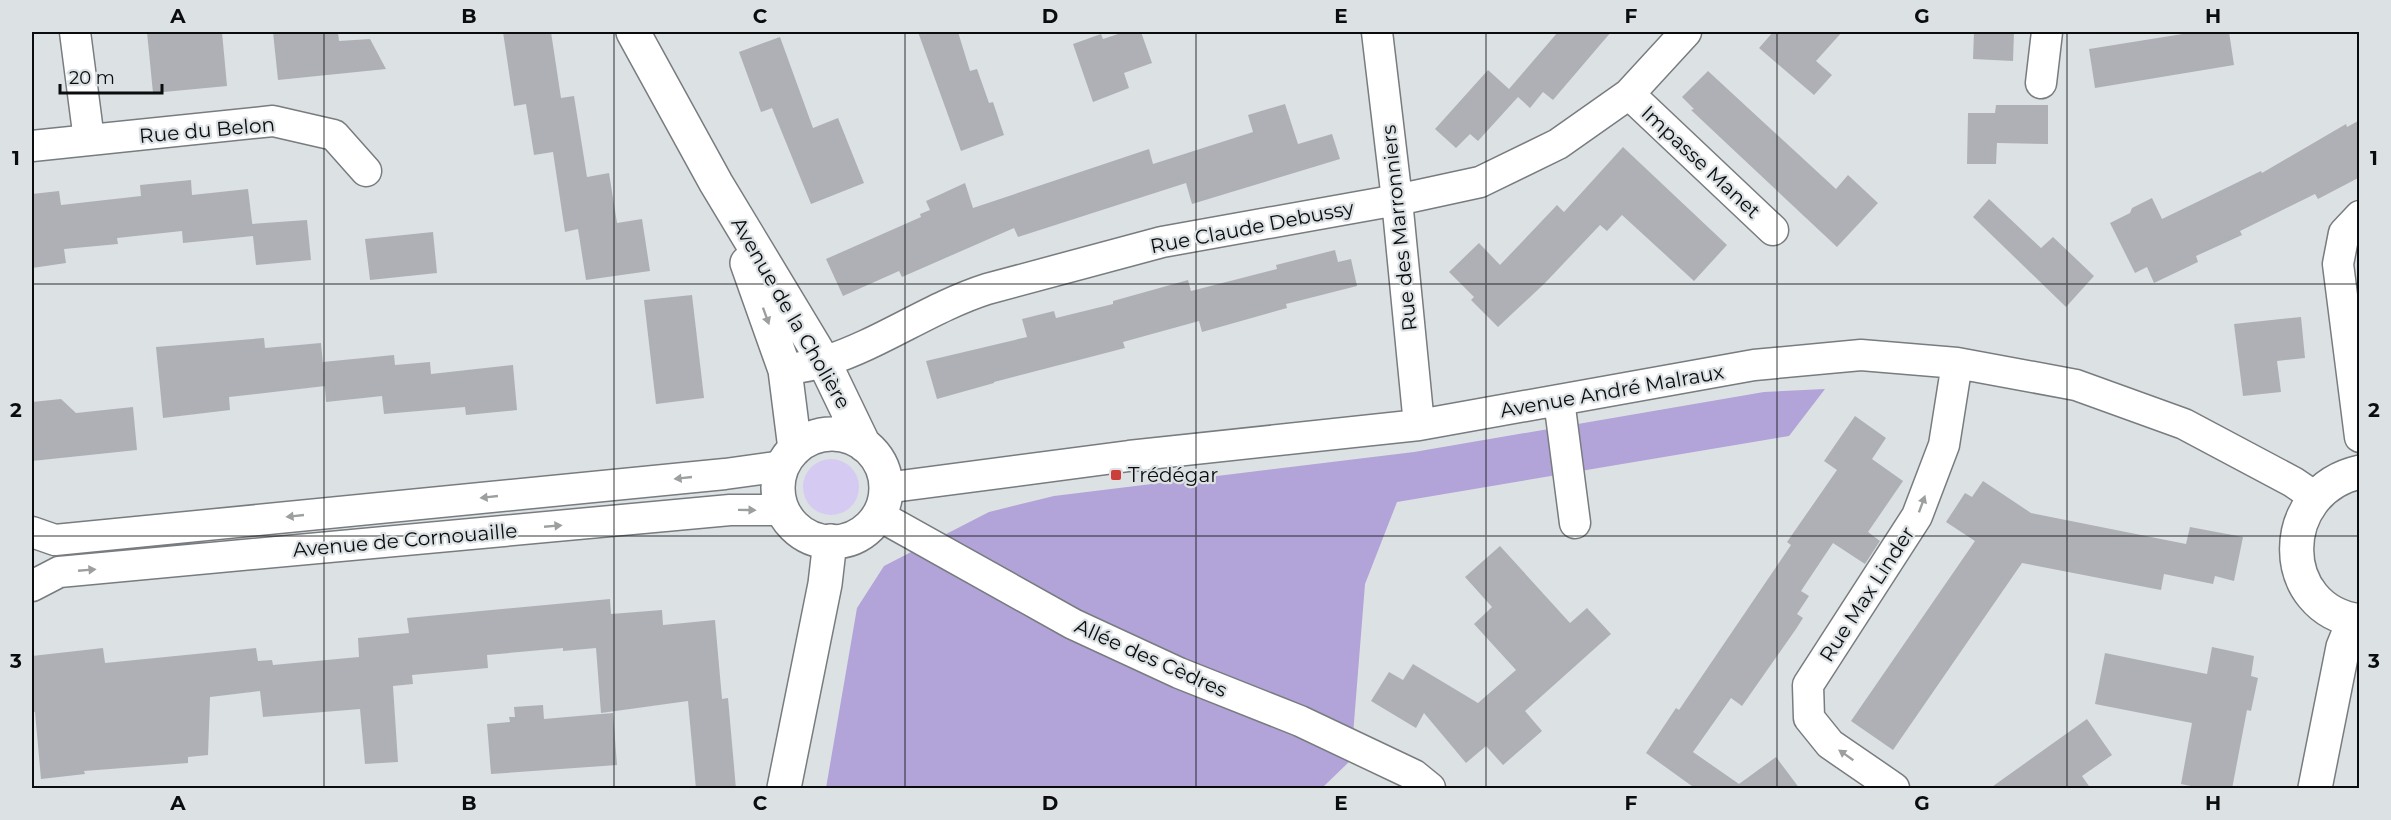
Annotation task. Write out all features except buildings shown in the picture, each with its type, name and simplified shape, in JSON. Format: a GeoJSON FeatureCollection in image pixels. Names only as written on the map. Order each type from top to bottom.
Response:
{"type":"FeatureCollection","features":[{"type":"Feature","properties":{"kind":"street"},"geometry":{"type":"LineString","coordinates":[[75,32],[89,140]]}},
{"type":"Feature","properties":{"kind":"street","name":"Avenue de la Cholière"},"geometry":{"type":"LineString","coordinates":[[633,32],[716,183],[824,362],[864,445]]}},
{"type":"Feature","properties":{"kind":"street","name":"Rue des Marronniers"},"geometry":{"type":"LineString","coordinates":[[1377,32],[1397,200],[1419,425]]}},
{"type":"Feature","properties":{"kind":"street","name":"Rue Claude Debussy"},"geometry":{"type":"LineString","coordinates":[[785,370],[824,362],[855,350],[960,298],[1162,242],[1397,200],[1480,182],[1558,144],[1629,94],[1686,32]]}},
{"type":"Feature","properties":{"kind":"street"},"geometry":{"type":"LineString","coordinates":[[2041,83],[2047,32]]}},
{"type":"Feature","properties":{"kind":"street","name":"Impasse Manet"},"geometry":{"type":"LineString","coordinates":[[1629,94],[1773,230]]}},
{"type":"Feature","properties":{"kind":"street","name":"Rue du Belon"},"geometry":{"type":"LineString","coordinates":[[32,146],[273,121],[334,135],[366,171]]}},
{"type":"Feature","properties":{"kind":"street","name":"Avenue de la Cholière"},"geometry":{"type":"LineString","coordinates":[[716,183],[785,370],[789,457]]}},
{"type":"Feature","properties":{"kind":"street"},"geometry":{"type":"LineString","coordinates":[[2360,216],[2344,233],[2338,264],[2360,436]]}},
{"type":"Feature","properties":{"kind":"street","name":"Avenue André Malraux"},"geometry":{"type":"LineString","coordinates":[[882,502],[952,477],[1419,425],[1754,366],[1862,355],[1957,363],[2076,385],[2184,424],[2293,482],[2315,497]]}},
{"type":"Feature","properties":{"kind":"street","name":"Rue Max Linder"},"geometry":{"type":"LineString","coordinates":[[1894,789],[1830,744],[1809,718],[1808,685],[1917,516],[1944,445],[1957,363]]}},
{"type":"Feature","properties":{"kind":"street"},"geometry":{"type":"LineString","coordinates":[[1559,400],[1575,523]]}},
{"type":"Feature","properties":{"kind":"street"},"geometry":{"type":"LineString","coordinates":[[825,434],[846,436],[864,445],[880,464],[882,502],[869,526],[857,535],[830,542],[804,534],[794,526],[783,510],[778,490],[789,457],[806,441],[825,434]]}},
{"type":"Feature","properties":{"kind":"street","name":"Avenue de Cornouaille"},"geometry":{"type":"LineString","coordinates":[[32,532],[55,540],[725,474],[789,457]]}},
{"type":"Feature","properties":{"kind":"street"},"geometry":{"type":"LineString","coordinates":[[2315,789],[2343,647],[2357,621],[2336,613],[2320,602],[2308,588],[2300,570],[2296,551],[2298,531],[2304,513],[2315,497],[2332,483],[2360,472]]}},
{"type":"Feature","properties":{"kind":"street","name":"Allée des Cèdres"},"geometry":{"type":"LineString","coordinates":[[882,502],[1073,624],[1179,674],[1300,721],[1414,776],[1430,789]]}},
{"type":"Feature","properties":{"kind":"street","name":"Avenue de Cornouaille"},"geometry":{"type":"LineString","coordinates":[[32,586],[59,572],[730,510],[783,510]]}},
{"type":"Feature","properties":{"kind":"street"},"geometry":{"type":"LineString","coordinates":[[784,789],[825,585],[830,542]]}},
{"type":"Feature","properties":{"kind":"shaded area"},"geometry":{"type":"Polygon","coordinates":[[[1825,389],[1789,436],[1397,502],[1365,584],[1351,760],[1322,788],[826,788],[857,608],[884,566],[989,512],[1054,496],[1414,452],[1764,392],[1825,389]]]}},
{"type":"Feature","properties":{"kind":"shaded area"},"geometry":{"type":"Polygon","coordinates":[[[831,459],[851,467],[859,487],[851,507],[831,515],[811,507],[803,487],[811,467],[831,459]]]}},
{"type":"Feature","properties":{"kind":"place","name":"Trédégar"},"geometry":{"type":"Point","coordinates":[1116,475]}}]}
